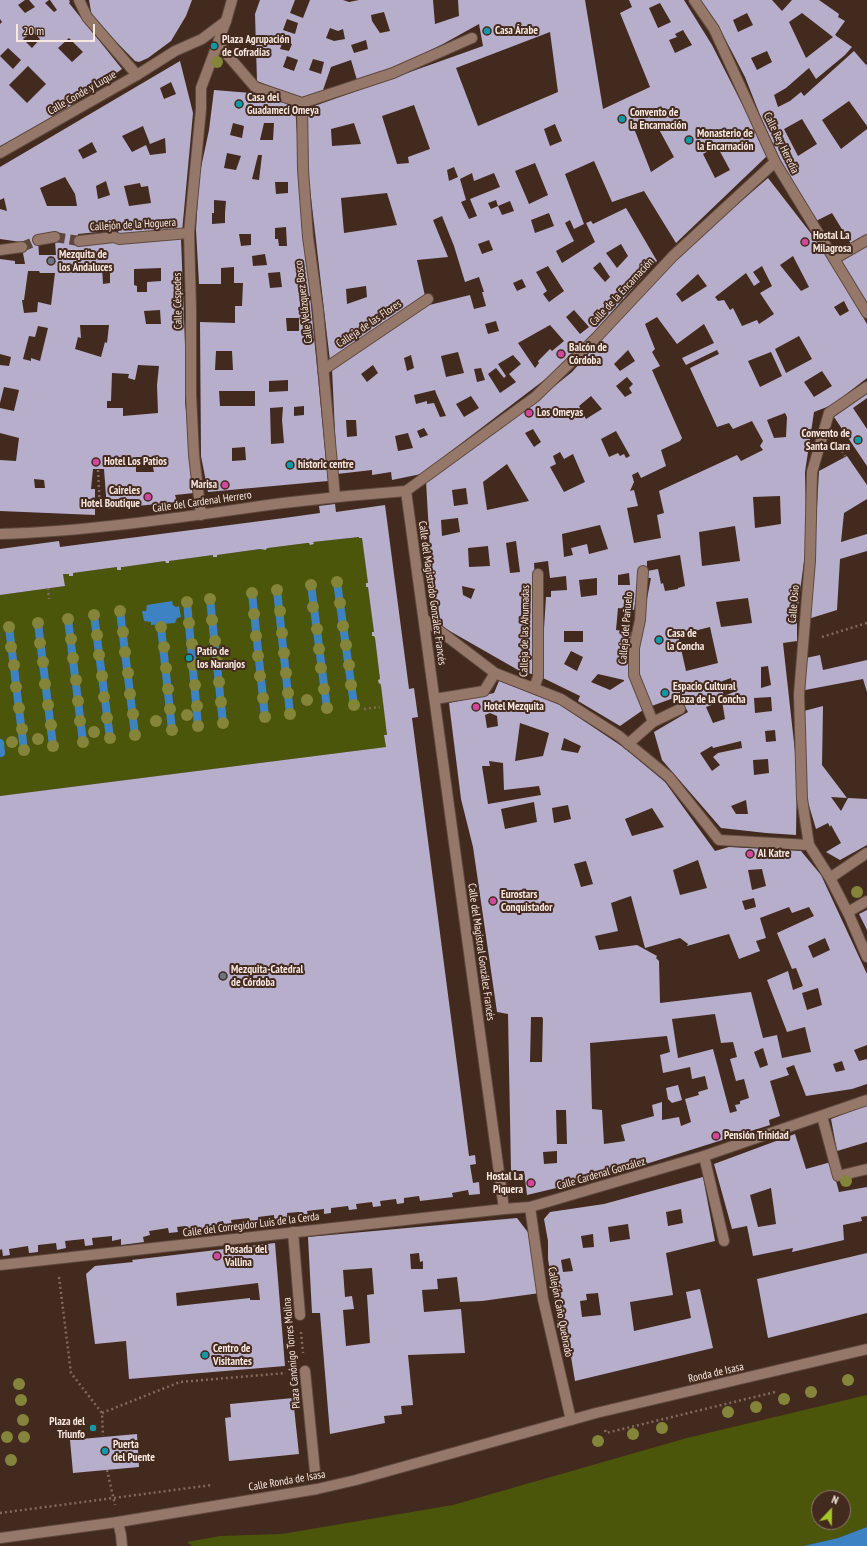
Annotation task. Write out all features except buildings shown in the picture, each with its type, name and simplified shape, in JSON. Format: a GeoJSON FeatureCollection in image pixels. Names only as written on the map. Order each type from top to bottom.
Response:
{"type":"FeatureCollection","features":[{"type":"Feature","properties":{"kind":"street"},"geometry":{"type":"LineString","coordinates":[[79,0],[86,17],[137,75]]}},
{"type":"Feature","properties":{"kind":"street"},"geometry":{"type":"LineString","coordinates":[[232,0],[218,44],[255,87],[302,103],[393,73],[472,38]]}},
{"type":"Feature","properties":{"kind":"street","name":"Calle Rey Heredia"},"geometry":{"type":"LineString","coordinates":[[694,0],[714,29],[775,162],[867,313]]}},
{"type":"Feature","properties":{"kind":"street","name":"Calle Conde y Luque"},"geometry":{"type":"LineString","coordinates":[[0,153],[137,75],[175,50],[202,39],[226,21]]}},
{"type":"Feature","properties":{"kind":"street","name":"Calle Céspedes"},"geometry":{"type":"LineString","coordinates":[[201,515],[194,456],[191,395],[189,234],[201,109],[201,88],[218,44]]}},
{"type":"Feature","properties":{"kind":"street","name":"Calle Velázquez Bosco"},"geometry":{"type":"LineString","coordinates":[[302,103],[303,170],[308,237],[318,310],[335,497]]}},
{"type":"Feature","properties":{"kind":"street","name":"Calle de la Encarnación"},"geometry":{"type":"LineString","coordinates":[[406,491],[535,396],[596,338],[673,256],[775,162]]}},
{"type":"Feature","properties":{"kind":"street","name":"Callejón de la Hoguera"},"geometry":{"type":"LineString","coordinates":[[79,241],[114,237],[119,240],[189,234]]}},
{"type":"Feature","properties":{"kind":"street"},"geometry":{"type":"LineString","coordinates":[[38,240],[55,237]]}},
{"type":"Feature","properties":{"kind":"street"},"geometry":{"type":"LineString","coordinates":[[834,259],[867,240]]}},
{"type":"Feature","properties":{"kind":"street"},"geometry":{"type":"LineString","coordinates":[[0,250],[22,247]]}},
{"type":"Feature","properties":{"kind":"street","name":"Calleja de las Flores"},"geometry":{"type":"LineString","coordinates":[[323,370],[428,299]]}},
{"type":"Feature","properties":{"kind":"street","name":"Calle Osio"},"geometry":{"type":"LineString","coordinates":[[809,845],[802,799],[800,770],[799,694],[810,561],[812,472],[829,413],[867,387]]}},
{"type":"Feature","properties":{"kind":"street","name":"Calle del Cardenal Herrero"},"geometry":{"type":"LineString","coordinates":[[0,534],[100,527],[335,497],[406,491]]}},
{"type":"Feature","properties":{"kind":"street","name":"Calle del Magistrado González Francés"},"geometry":{"type":"LineString","coordinates":[[406,491],[435,699]]}},
{"type":"Feature","properties":{"kind":"street","name":"Calleja del Pañuelo"},"geometry":{"type":"LineString","coordinates":[[643,571],[640,620],[634,648],[634,675],[646,709],[653,722]]}},
{"type":"Feature","properties":{"kind":"street","name":"Calleja de las Ahumadas"},"geometry":{"type":"LineString","coordinates":[[534,688],[538,677],[538,574]]}},
{"type":"Feature","properties":{"kind":"street"},"geometry":{"type":"LineString","coordinates":[[424,619],[495,673],[561,699],[619,736],[669,777],[719,840],[809,845],[830,878],[849,914],[867,956]]}},
{"type":"Feature","properties":{"kind":"street"},"geometry":{"type":"LineString","coordinates":[[435,699],[484,691],[495,673]]}},
{"type":"Feature","properties":{"kind":"street","name":"Calle del Magistral González Francés"},"geometry":{"type":"LineString","coordinates":[[435,699],[504,1209]]}},
{"type":"Feature","properties":{"kind":"street"},"geometry":{"type":"LineString","coordinates":[[628,744],[653,722],[680,709]]}},
{"type":"Feature","properties":{"kind":"street"},"geometry":{"type":"LineString","coordinates":[[830,878],[867,853]]}},
{"type":"Feature","properties":{"kind":"street"},"geometry":{"type":"LineString","coordinates":[[849,914],[867,901]]}},
{"type":"Feature","properties":{"kind":"street","name":"Calle Cardenal González"},"geometry":{"type":"LineString","coordinates":[[504,1209],[530,1207],[704,1156],[867,1100]]}},
{"type":"Feature","properties":{"kind":"street"},"geometry":{"type":"LineString","coordinates":[[822,1116],[838,1176],[867,1169]]}},
{"type":"Feature","properties":{"kind":"street"},"geometry":{"type":"LineString","coordinates":[[704,1156],[724,1240]]}},
{"type":"Feature","properties":{"kind":"street","name":"Callejón Caño Quebrado"},"geometry":{"type":"LineString","coordinates":[[530,1207],[543,1299],[571,1420]]}},
{"type":"Feature","properties":{"kind":"street","name":"Calle del Corregidor Luis de la Cerda"},"geometry":{"type":"LineString","coordinates":[[0,1265],[504,1209]]}},
{"type":"Feature","properties":{"kind":"street","name":"Plaza Canónigo Torres Molina"},"geometry":{"type":"LineString","coordinates":[[293,1232],[300,1316]]}},
{"type":"Feature","properties":{"kind":"street","name":"Ronda de Isasa"},"geometry":{"type":"LineString","coordinates":[[571,1420],[867,1349]]}},
{"type":"Feature","properties":{"kind":"street","name":"Plaza Canónigo Torres Molina"},"geometry":{"type":"LineString","coordinates":[[304,1371],[315,1472]]}},
{"type":"Feature","properties":{"kind":"street","name":"Calle Ronda de Isasa"},"geometry":{"type":"LineString","coordinates":[[0,1538],[118,1522],[336,1484],[571,1420]]}},
{"type":"Feature","properties":{"kind":"street"},"geometry":{"type":"LineString","coordinates":[[118,1522],[122,1546]]}},
{"type":"Feature","properties":{"kind":"path"},"geometry":{"type":"LineString","coordinates":[[98,470],[100,510]]}},
{"type":"Feature","properties":{"kind":"path"},"geometry":{"type":"LineString","coordinates":[[48,588],[49,599]]}},
{"type":"Feature","properties":{"kind":"path"},"geometry":{"type":"LineString","coordinates":[[803,644],[867,622]]}},
{"type":"Feature","properties":{"kind":"path"},"geometry":{"type":"LineString","coordinates":[[364,709],[380,707]]}},
{"type":"Feature","properties":{"kind":"path"},"geometry":{"type":"LineString","coordinates":[[57,1259],[71,1373],[102,1413],[103,1436]]}},
{"type":"Feature","properties":{"kind":"path","name":"Plaza Canónigo Torres Molina"},"geometry":{"type":"LineString","coordinates":[[300,1316],[304,1371]]}},
{"type":"Feature","properties":{"kind":"path"},"geometry":{"type":"LineString","coordinates":[[102,1413],[180,1382],[304,1371]]}},
{"type":"Feature","properties":{"kind":"path"},"geometry":{"type":"LineString","coordinates":[[107,1470],[118,1522]]}},
{"type":"Feature","properties":{"kind":"green space","name":"Patio de los Naranjos"},"geometry":{"type":"Polygon","coordinates":[[[359,537],[362,538],[368,583],[366,583],[366,587],[368,587],[374,632],[372,632],[375,638],[380,679],[378,680],[381,686],[387,735],[384,735],[386,747],[0,796],[0,595],[65,586],[63,574],[73,576],[73,573],[117,567],[117,570],[121,570],[121,567],[165,561],[166,563],[169,563],[169,561],[213,555],[214,557],[217,557],[217,555],[260,549],[266,550],[268,548],[307,543],[313,544],[313,542],[359,537]]]}},
{"type":"Feature","properties":{"kind":"green space"},"geometry":{"type":"Polygon","coordinates":[[[867,1395],[867,1527],[838,1538],[803,1546],[192,1546],[187,1542],[220,1536],[282,1534],[453,1505],[687,1438],[867,1395]]]}},
{"type":"Feature","properties":{"kind":"water"},"geometry":{"type":"Polygon","coordinates":[[[172,601],[173,605],[176,607],[179,606],[181,617],[177,618],[175,623],[151,625],[151,622],[144,621],[142,611],[146,611],[147,605],[172,601]]]}},
{"type":"Feature","properties":{"kind":"water"},"geometry":{"type":"Polygon","coordinates":[[[867,1527],[867,1546],[803,1546],[838,1538],[867,1527]]]}},
{"type":"Feature","properties":{"kind":"waterway"},"geometry":{"type":"LineString","coordinates":[[337,582],[354,705]]}},
{"type":"Feature","properties":{"kind":"waterway"},"geometry":{"type":"LineString","coordinates":[[311,585],[327,708]]}},
{"type":"Feature","properties":{"kind":"waterway"},"geometry":{"type":"LineString","coordinates":[[277,590],[290,714]]}},
{"type":"Feature","properties":{"kind":"waterway"},"geometry":{"type":"LineString","coordinates":[[252,593],[265,717]]}},
{"type":"Feature","properties":{"kind":"waterway"},"geometry":{"type":"LineString","coordinates":[[210,599],[223,723]]}},
{"type":"Feature","properties":{"kind":"waterway"},"geometry":{"type":"LineString","coordinates":[[187,602],[198,726]]}},
{"type":"Feature","properties":{"kind":"waterway"},"geometry":{"type":"LineString","coordinates":[[120,611],[135,735]]}},
{"type":"Feature","properties":{"kind":"waterway"},"geometry":{"type":"LineString","coordinates":[[94,615],[110,738]]}},
{"type":"Feature","properties":{"kind":"waterway"},"geometry":{"type":"LineString","coordinates":[[68,619],[83,742]]}},
{"type":"Feature","properties":{"kind":"waterway"},"geometry":{"type":"LineString","coordinates":[[38,623],[53,746]]}},
{"type":"Feature","properties":{"kind":"waterway"},"geometry":{"type":"LineString","coordinates":[[9,627],[24,750]]}},
{"type":"Feature","properties":{"kind":"waterway"},"geometry":{"type":"LineString","coordinates":[[161,627],[172,730]]}},
{"type":"Feature","properties":{"kind":"waterway"},"geometry":{"type":"LineString","coordinates":[[0,743],[1,753]]}},
{"type":"Feature","properties":{"kind":"tunnel"},"geometry":{"type":"LineString","coordinates":[[55,237],[79,241]]}},
{"type":"Feature","properties":{"kind":"tunnel"},"geometry":{"type":"LineString","coordinates":[[22,247],[38,240]]}},
{"type":"Feature","properties":{"kind":"place","name":"Casa Árabe"},"geometry":{"type":"Point","coordinates":[487,31]}},
{"type":"Feature","properties":{"kind":"place","name":"Plaza Agrupación de Cofradías"},"geometry":{"type":"Point","coordinates":[214,46]}},
{"type":"Feature","properties":{"kind":"place","name":"Casa del Guadamecí Omeya"},"geometry":{"type":"Point","coordinates":[239,104]}},
{"type":"Feature","properties":{"kind":"place","name":"Convento de la Encarnación"},"geometry":{"type":"Point","coordinates":[622,119]}},
{"type":"Feature","properties":{"kind":"place","name":"Monasterio de la Encarnación"},"geometry":{"type":"Point","coordinates":[689,140]}},
{"type":"Feature","properties":{"kind":"place","name":"Hostal La Milagrosa"},"geometry":{"type":"Point","coordinates":[805,242]}},
{"type":"Feature","properties":{"kind":"place","name":"Mezquita de los Andaluces"},"geometry":{"type":"Point","coordinates":[51,261]}},
{"type":"Feature","properties":{"kind":"place","name":"Balcón de Córdoba"},"geometry":{"type":"Point","coordinates":[561,354]}},
{"type":"Feature","properties":{"kind":"place","name":"Los Omeyas"},"geometry":{"type":"Point","coordinates":[529,413]}},
{"type":"Feature","properties":{"kind":"place","name":"Convento de Santa Clara"},"geometry":{"type":"Point","coordinates":[858,440]}},
{"type":"Feature","properties":{"kind":"place","name":"Hotel Los Patios"},"geometry":{"type":"Point","coordinates":[96,462]}},
{"type":"Feature","properties":{"kind":"place","name":"historic centre"},"geometry":{"type":"Point","coordinates":[290,465]}},
{"type":"Feature","properties":{"kind":"place","name":"Marisa"},"geometry":{"type":"Point","coordinates":[225,485]}},
{"type":"Feature","properties":{"kind":"place","name":"Caireles Hotel Boutique"},"geometry":{"type":"Point","coordinates":[148,497]}},
{"type":"Feature","properties":{"kind":"place","name":"Casa de la Concha"},"geometry":{"type":"Point","coordinates":[659,640]}},
{"type":"Feature","properties":{"kind":"place","name":"Patio de los Naranjos"},"geometry":{"type":"Point","coordinates":[189,658]}},
{"type":"Feature","properties":{"kind":"place","name":"Espacio Cultural Plaza de la Concha"},"geometry":{"type":"Point","coordinates":[665,693]}},
{"type":"Feature","properties":{"kind":"place","name":"Hotel Mezquita"},"geometry":{"type":"Point","coordinates":[476,707]}},
{"type":"Feature","properties":{"kind":"place","name":"Al Katre"},"geometry":{"type":"Point","coordinates":[750,854]}},
{"type":"Feature","properties":{"kind":"place","name":"Eurostars Conquistador"},"geometry":{"type":"Point","coordinates":[493,901]}},
{"type":"Feature","properties":{"kind":"place","name":"Mezquita-Catedral de Córdoba"},"geometry":{"type":"Point","coordinates":[223,976]}},
{"type":"Feature","properties":{"kind":"place","name":"Pensión Trinidad"},"geometry":{"type":"Point","coordinates":[716,1136]}},
{"type":"Feature","properties":{"kind":"place","name":"Hostal La Piquera"},"geometry":{"type":"Point","coordinates":[531,1183]}},
{"type":"Feature","properties":{"kind":"place","name":"Posada del Vallina"},"geometry":{"type":"Point","coordinates":[217,1256]}},
{"type":"Feature","properties":{"kind":"place","name":"Centro de Visitantes"},"geometry":{"type":"Point","coordinates":[205,1355]}},
{"type":"Feature","properties":{"kind":"place","name":"Plaza del Triunfo"},"geometry":{"type":"Point","coordinates":[93,1428]}},
{"type":"Feature","properties":{"kind":"place","name":"Puerta del Puente"},"geometry":{"type":"Point","coordinates":[105,1451]}}]}
